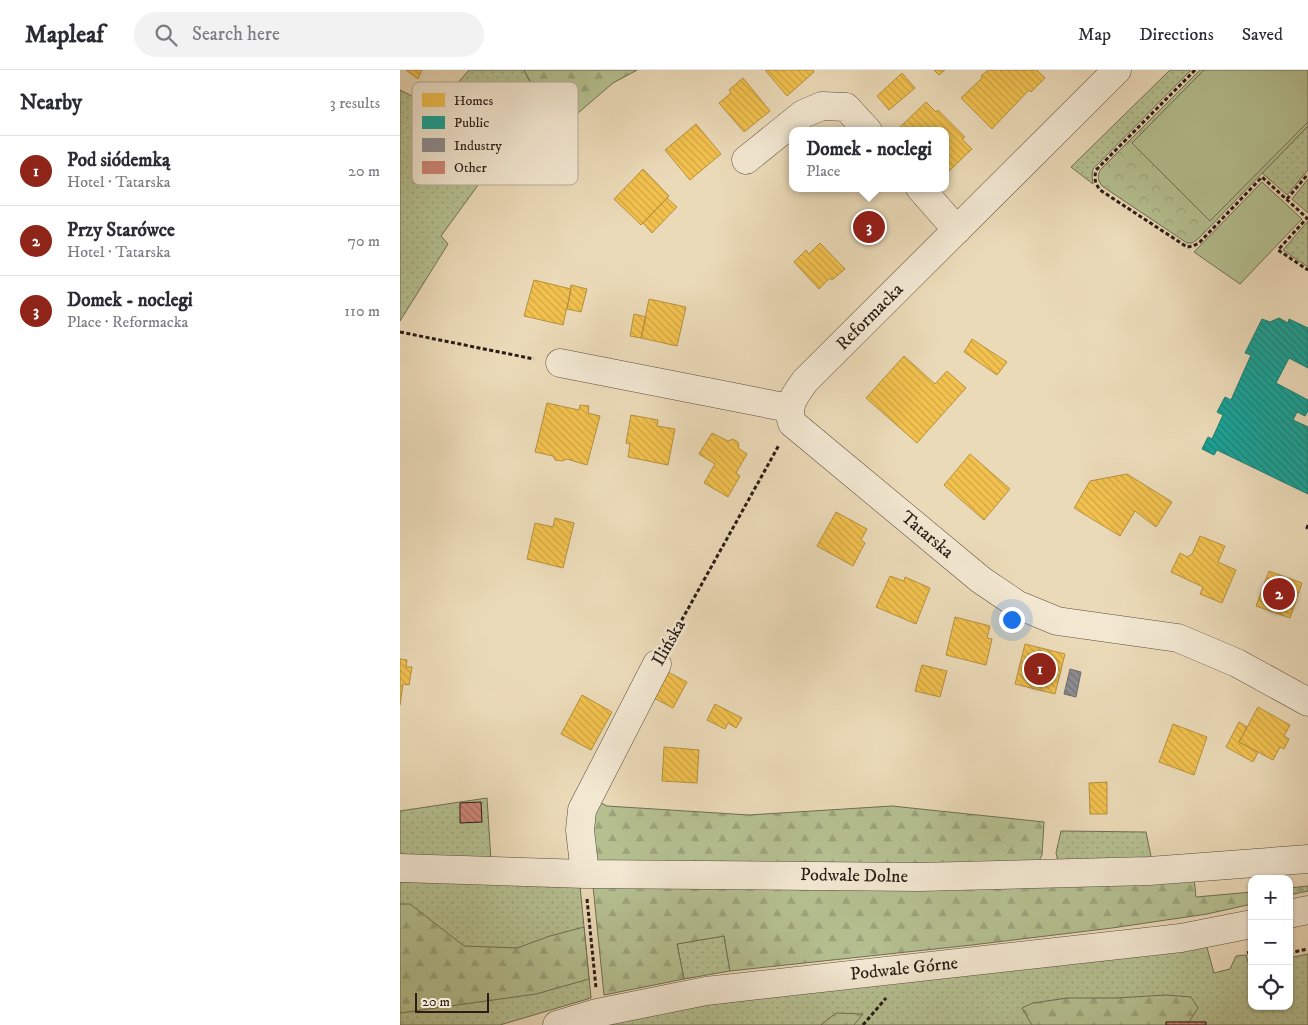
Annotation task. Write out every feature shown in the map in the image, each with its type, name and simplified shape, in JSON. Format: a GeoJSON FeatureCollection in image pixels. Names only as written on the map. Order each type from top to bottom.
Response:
{"type":"FeatureCollection","features":[{"type":"Feature","properties":{"kind":"street","name":"Reformacka"},"geometry":{"type":"LineString","coordinates":[[790,416],[795,396],[805,381],[1117,70]]}},
{"type":"Feature","properties":{"kind":"street"},"geometry":{"type":"LineString","coordinates":[[746,160],[803,114],[822,106],[846,107],[864,127]]}},
{"type":"Feature","properties":{"kind":"street"},"geometry":{"type":"LineString","coordinates":[[924,192],[958,230]]}},
{"type":"Feature","properties":{"kind":"street","name":"Tatarska"},"geometry":{"type":"LineString","coordinates":[[560,363],[790,416],[981,580],[1018,605],[1057,621],[1178,638],[1237,663],[1308,702]]}},
{"type":"Feature","properties":{"kind":"street","name":"Ilińska"},"geometry":{"type":"LineString","coordinates":[[585,874],[580,830],[582,810],[657,664]]}},
{"type":"Feature","properties":{"kind":"street","name":"Podwale Dolne"},"geometry":{"type":"LineString","coordinates":[[400,868],[585,874],[920,877],[1149,871],[1308,859]]}},
{"type":"Feature","properties":{"kind":"street"},"geometry":{"type":"LineString","coordinates":[[1293,913],[1308,910]]}},
{"type":"Feature","properties":{"kind":"street","name":"Podwale Górne"},"geometry":{"type":"LineString","coordinates":[[557,1025],[597,1013],[706,991],[1181,938],[1248,925]]}},
{"type":"Feature","properties":{"kind":"path"},"geometry":{"type":"LineString","coordinates":[[1195,70],[1096,170],[1095,183],[1100,190],[1187,247],[1199,243],[1262,177],[1307,218],[1278,250],[1308,270]]}},
{"type":"Feature","properties":{"kind":"path"},"geometry":{"type":"LineString","coordinates":[[1287,199],[1308,174]]}},
{"type":"Feature","properties":{"kind":"path"},"geometry":{"type":"LineString","coordinates":[[400,332],[432,340],[560,363]]}},
{"type":"Feature","properties":{"kind":"path","name":"Ilińska"},"geometry":{"type":"LineString","coordinates":[[657,664],[790,416]]}},
{"type":"Feature","properties":{"kind":"path"},"geometry":{"type":"LineString","coordinates":[[585,874],[596,990]]}},
{"type":"Feature","properties":{"kind":"path"},"geometry":{"type":"LineString","coordinates":[[1293,952],[1308,949]]}},
{"type":"Feature","properties":{"kind":"path"},"geometry":{"type":"LineString","coordinates":[[863,1025],[888,995]]}},
{"type":"Feature","properties":{"kind":"green space"},"geometry":{"type":"Polygon","coordinates":[[[469,70],[524,70],[530,82],[459,82],[469,70]]]}},
{"type":"Feature","properties":{"kind":"green space"},"geometry":{"type":"Polygon","coordinates":[[[524,70],[637,70],[613,83],[578,113],[578,82],[530,82],[524,70]]]}},
{"type":"Feature","properties":{"kind":"green space"},"geometry":{"type":"Polygon","coordinates":[[[1170,70],[1191,70],[1093,169],[1093,184],[1071,167],[1170,70]]]}},
{"type":"Feature","properties":{"kind":"green space"},"geometry":{"type":"Polygon","coordinates":[[[1200,70],[1308,70],[1308,126],[1198,239],[1192,243],[1187,243],[1102,186],[1098,177],[1100,170],[1200,70]]]}},
{"type":"Feature","properties":{"kind":"green space"},"geometry":{"type":"Polygon","coordinates":[[[1204,70],[1308,70],[1308,122],[1210,221],[1132,143],[1204,70]]]}},
{"type":"Feature","properties":{"kind":"green space"},"geometry":{"type":"Polygon","coordinates":[[[400,90],[412,96],[412,185],[478,185],[441,236],[448,244],[400,321],[400,90]]]}},
{"type":"Feature","properties":{"kind":"green space"},"geometry":{"type":"Polygon","coordinates":[[[1308,126],[1308,170],[1287,195],[1262,173],[1308,126]]]}},
{"type":"Feature","properties":{"kind":"green space"},"geometry":{"type":"Polygon","coordinates":[[[1308,179],[1308,213],[1292,199],[1308,179]]]}},
{"type":"Feature","properties":{"kind":"green space"},"geometry":{"type":"Polygon","coordinates":[[[1262,182],[1302,219],[1240,284],[1194,252],[1262,182]]]}},
{"type":"Feature","properties":{"kind":"green space"},"geometry":{"type":"Polygon","coordinates":[[[1308,221],[1308,267],[1283,250],[1308,221]]]}},
{"type":"Feature","properties":{"kind":"green space"},"geometry":{"type":"Polygon","coordinates":[[[487,798],[491,861],[400,860],[400,811],[487,798]]]}},
{"type":"Feature","properties":{"kind":"green space"},"geometry":{"type":"Polygon","coordinates":[[[593,799],[607,806],[749,815],[892,806],[1044,822],[1042,855],[1039,861],[1033,865],[594,864],[593,799]]]}},
{"type":"Feature","properties":{"kind":"green space"},"geometry":{"type":"Polygon","coordinates":[[[1061,831],[1146,832],[1152,861],[1059,865],[1056,853],[1061,831]]]}},
{"type":"Feature","properties":{"kind":"green space"},"geometry":{"type":"Polygon","coordinates":[[[400,878],[580,886],[591,998],[500,1025],[400,1025],[400,878]]]}},
{"type":"Feature","properties":{"kind":"green space"},"geometry":{"type":"Polygon","coordinates":[[[1194,878],[1196,897],[1248,892],[1248,905],[1207,914],[1112,928],[730,971],[724,936],[677,944],[684,979],[604,995],[593,886],[1194,878]]]}},
{"type":"Feature","properties":{"kind":"green space"},"geometry":{"type":"Polygon","coordinates":[[[1308,886],[1308,891],[1293,894],[1293,888],[1308,886]]]}},
{"type":"Feature","properties":{"kind":"green space"},"geometry":{"type":"Polygon","coordinates":[[[400,904],[410,904],[464,946],[517,948],[550,936],[584,927],[589,979],[536,994],[400,1013],[400,904]]]}},
{"type":"Feature","properties":{"kind":"green space"},"geometry":{"type":"Polygon","coordinates":[[[724,936],[730,971],[684,979],[677,944],[724,936]]]}},
{"type":"Feature","properties":{"kind":"green space"},"geometry":{"type":"Polygon","coordinates":[[[1206,944],[1214,973],[1230,969],[1236,956],[1246,955],[1248,962],[1248,1010],[1293,1010],[1293,957],[1308,954],[1308,1025],[1206,1025],[1206,1022],[1166,1022],[1166,1025],[602,1025],[706,1005],[1206,944]]]}},
{"type":"Feature","properties":{"kind":"green space"},"geometry":{"type":"Polygon","coordinates":[[[1166,995],[1191,997],[1198,1008],[1189,1022],[1166,1022],[1166,1025],[1032,1025],[1022,1008],[1033,1003],[1067,998],[1166,995]]]}},
{"type":"Feature","properties":{"kind":"green space"},"geometry":{"type":"Polygon","coordinates":[[[836,1013],[863,1014],[854,1025],[821,1025],[836,1013]]]}},
{"type":"Feature","properties":{"kind":"building: Homes"},"geometry":{"type":"Polygon","coordinates":[[[406,70],[422,70],[418,79],[406,70]]]}},
{"type":"Feature","properties":{"kind":"building: Homes"},"geometry":{"type":"Polygon","coordinates":[[[765,70],[813,70],[814,72],[787,96],[765,70]]]}},
{"type":"Feature","properties":{"kind":"building: Homes"},"geometry":{"type":"Polygon","coordinates":[[[934,70],[945,70],[939,75],[934,70]]]}},
{"type":"Feature","properties":{"kind":"building: Homes"},"geometry":{"type":"Polygon","coordinates":[[[988,70],[1037,70],[1045,78],[1031,92],[1029,90],[992,129],[961,98],[988,70]]]}},
{"type":"Feature","properties":{"kind":"building: Homes"},"geometry":{"type":"Polygon","coordinates":[[[902,73],[915,88],[889,110],[877,96],[902,73]]]}},
{"type":"Feature","properties":{"kind":"building: Homes"},"geometry":{"type":"Polygon","coordinates":[[[743,78],[770,111],[744,132],[719,103],[731,93],[729,90],[743,78]]]}},
{"type":"Feature","properties":{"kind":"building: Homes"},"geometry":{"type":"Polygon","coordinates":[[[926,102],[936,112],[938,110],[965,137],[962,139],[972,149],[949,171],[949,127],[900,127],[926,102]]]}},
{"type":"Feature","properties":{"kind":"building: Homes"},"geometry":{"type":"Polygon","coordinates":[[[696,124],[721,154],[690,180],[665,150],[696,124]]]}},
{"type":"Feature","properties":{"kind":"building: Homes"},"geometry":{"type":"Polygon","coordinates":[[[643,169],[669,196],[641,225],[614,199],[643,169]]]}},
{"type":"Feature","properties":{"kind":"building: Homes"},"geometry":{"type":"Polygon","coordinates":[[[667,198],[677,207],[652,233],[643,223],[667,198]]]}},
{"type":"Feature","properties":{"kind":"building: Homes"},"geometry":{"type":"Polygon","coordinates":[[[863,210],[886,233],[875,244],[852,221],[863,210]]]}},
{"type":"Feature","properties":{"kind":"building: Homes"},"geometry":{"type":"Polygon","coordinates":[[[820,243],[845,269],[832,280],[830,278],[819,289],[794,262],[806,250],[809,254],[820,243]]]}},
{"type":"Feature","properties":{"kind":"building: Homes"},"geometry":{"type":"Polygon","coordinates":[[[534,280],[571,289],[563,325],[524,316],[534,280]]]}},
{"type":"Feature","properties":{"kind":"building: Homes"},"geometry":{"type":"Polygon","coordinates":[[[571,285],[587,289],[581,312],[567,309],[571,285]]]}},
{"type":"Feature","properties":{"kind":"building: Homes"},"geometry":{"type":"Polygon","coordinates":[[[649,299],[686,307],[677,346],[641,338],[649,299]]]}},
{"type":"Feature","properties":{"kind":"building: Homes"},"geometry":{"type":"Polygon","coordinates":[[[634,314],[646,317],[641,338],[630,336],[634,314]]]}},
{"type":"Feature","properties":{"kind":"building: Homes"},"geometry":{"type":"Polygon","coordinates":[[[972,339],[1007,362],[997,375],[964,352],[972,339]]]}},
{"type":"Feature","properties":{"kind":"building: Homes"},"geometry":{"type":"Polygon","coordinates":[[[904,356],[935,384],[947,371],[966,388],[917,443],[866,398],[904,356]]]}},
{"type":"Feature","properties":{"kind":"building: Homes"},"geometry":{"type":"Polygon","coordinates":[[[547,403],[579,410],[580,405],[589,406],[588,413],[600,416],[587,465],[567,459],[562,461],[555,460],[553,456],[535,452],[547,403]]]}},
{"type":"Feature","properties":{"kind":"building: Homes"},"geometry":{"type":"Polygon","coordinates":[[[631,415],[658,420],[657,426],[675,429],[668,465],[628,457],[630,444],[626,443],[631,415]]]}},
{"type":"Feature","properties":{"kind":"building: Homes"},"geometry":{"type":"Polygon","coordinates":[[[712,433],[728,441],[733,439],[738,442],[738,448],[747,454],[736,473],[740,476],[728,497],[704,483],[715,464],[699,454],[712,433]]]}},
{"type":"Feature","properties":{"kind":"building: Homes"},"geometry":{"type":"Polygon","coordinates":[[[970,454],[1010,489],[984,520],[944,485],[970,454]]]}},
{"type":"Feature","properties":{"kind":"building: Homes"},"geometry":{"type":"Polygon","coordinates":[[[1127,474],[1172,502],[1156,527],[1135,511],[1120,536],[1074,508],[1090,481],[1127,474]]]}},
{"type":"Feature","properties":{"kind":"building: Homes"},"geometry":{"type":"Polygon","coordinates":[[[836,512],[867,529],[861,540],[865,543],[853,566],[817,546],[836,512]]]}},
{"type":"Feature","properties":{"kind":"building: Homes"},"geometry":{"type":"Polygon","coordinates":[[[555,518],[574,523],[563,568],[527,559],[535,523],[553,527],[555,518]]]}},
{"type":"Feature","properties":{"kind":"building: Homes"},"geometry":{"type":"Polygon","coordinates":[[[1200,536],[1225,546],[1218,562],[1236,570],[1222,603],[1200,594],[1203,587],[1171,572],[1180,553],[1187,557],[1192,554],[1200,536]]]}},
{"type":"Feature","properties":{"kind":"building: Homes"},"geometry":{"type":"Polygon","coordinates":[[[1269,571],[1302,583],[1290,618],[1256,606],[1269,571]]]}},
{"type":"Feature","properties":{"kind":"building: Homes"},"geometry":{"type":"Polygon","coordinates":[[[890,576],[904,581],[905,577],[930,588],[916,624],[876,607],[890,576]]]}},
{"type":"Feature","properties":{"kind":"building: Homes"},"geometry":{"type":"Polygon","coordinates":[[[955,617],[990,626],[987,638],[992,639],[986,665],[946,655],[955,617]]]}},
{"type":"Feature","properties":{"kind":"building: Homes"},"geometry":{"type":"Polygon","coordinates":[[[1025,644],[1065,654],[1055,694],[1015,684],[1025,644]]]}},
{"type":"Feature","properties":{"kind":"building: Homes"},"geometry":{"type":"Polygon","coordinates":[[[400,659],[407,660],[406,667],[412,667],[409,685],[403,684],[400,705],[400,659]]]}},
{"type":"Feature","properties":{"kind":"building: Homes"},"geometry":{"type":"Polygon","coordinates":[[[922,665],[947,671],[940,697],[915,691],[922,665]]]}},
{"type":"Feature","properties":{"kind":"building: Homes"},"geometry":{"type":"Polygon","coordinates":[[[666,671],[687,682],[673,708],[652,697],[666,671]]]}},
{"type":"Feature","properties":{"kind":"building: Homes"},"geometry":{"type":"Polygon","coordinates":[[[582,695],[612,712],[591,750],[561,734],[582,695]]]}},
{"type":"Feature","properties":{"kind":"building: Homes"},"geometry":{"type":"Polygon","coordinates":[[[715,704],[742,718],[736,728],[728,723],[725,729],[707,720],[715,704]]]}},
{"type":"Feature","properties":{"kind":"building: Homes"},"geometry":{"type":"Polygon","coordinates":[[[1258,707],[1290,725],[1284,736],[1289,739],[1284,749],[1280,747],[1273,760],[1239,742],[1258,707]]]}},
{"type":"Feature","properties":{"kind":"building: Homes"},"geometry":{"type":"Polygon","coordinates":[[[1239,722],[1247,727],[1239,742],[1258,752],[1253,762],[1226,747],[1239,722]]]}},
{"type":"Feature","properties":{"kind":"building: Homes"},"geometry":{"type":"Polygon","coordinates":[[[1173,724],[1207,737],[1194,775],[1159,762],[1173,724]]]}},
{"type":"Feature","properties":{"kind":"building: Homes"},"geometry":{"type":"Polygon","coordinates":[[[664,747],[699,750],[697,783],[662,781],[664,747]]]}},
{"type":"Feature","properties":{"kind":"building: Homes"},"geometry":{"type":"Polygon","coordinates":[[[1107,782],[1107,814],[1090,814],[1089,783],[1107,782]]]}},
{"type":"Feature","properties":{"kind":"building: Public"},"geometry":{"type":"Polygon","coordinates":[[[1279,318],[1288,323],[1289,319],[1308,328],[1308,368],[1289,358],[1276,383],[1308,400],[1308,411],[1305,416],[1297,412],[1293,420],[1308,427],[1308,494],[1217,450],[1214,455],[1202,449],[1208,437],[1212,439],[1223,415],[1217,412],[1225,397],[1231,400],[1251,355],[1245,353],[1262,319],[1270,322],[1279,318]]]}},
{"type":"Feature","properties":{"kind":"building: Industry"},"geometry":{"type":"Polygon","coordinates":[[[1070,669],[1081,672],[1076,697],[1064,694],[1070,669]]]}},
{"type":"Feature","properties":{"kind":"building: Other"},"geometry":{"type":"Polygon","coordinates":[[[481,802],[482,822],[460,823],[460,803],[481,802]]]}},
{"type":"Feature","properties":{"kind":"building: Other"},"geometry":{"type":"Polygon","coordinates":[[[1166,1022],[1206,1022],[1206,1025],[1166,1025],[1166,1022]]]}},
{"type":"Feature","properties":{"kind":"place","name":"Domek - noclegi"},"geometry":{"type":"Point","coordinates":[869,227]}},
{"type":"Feature","properties":{"kind":"place","name":"Przy Starówce"},"geometry":{"type":"Point","coordinates":[1279,594]}},
{"type":"Feature","properties":{"kind":"place","name":"Pod siódemką"},"geometry":{"type":"Point","coordinates":[1040,669]}}]}
